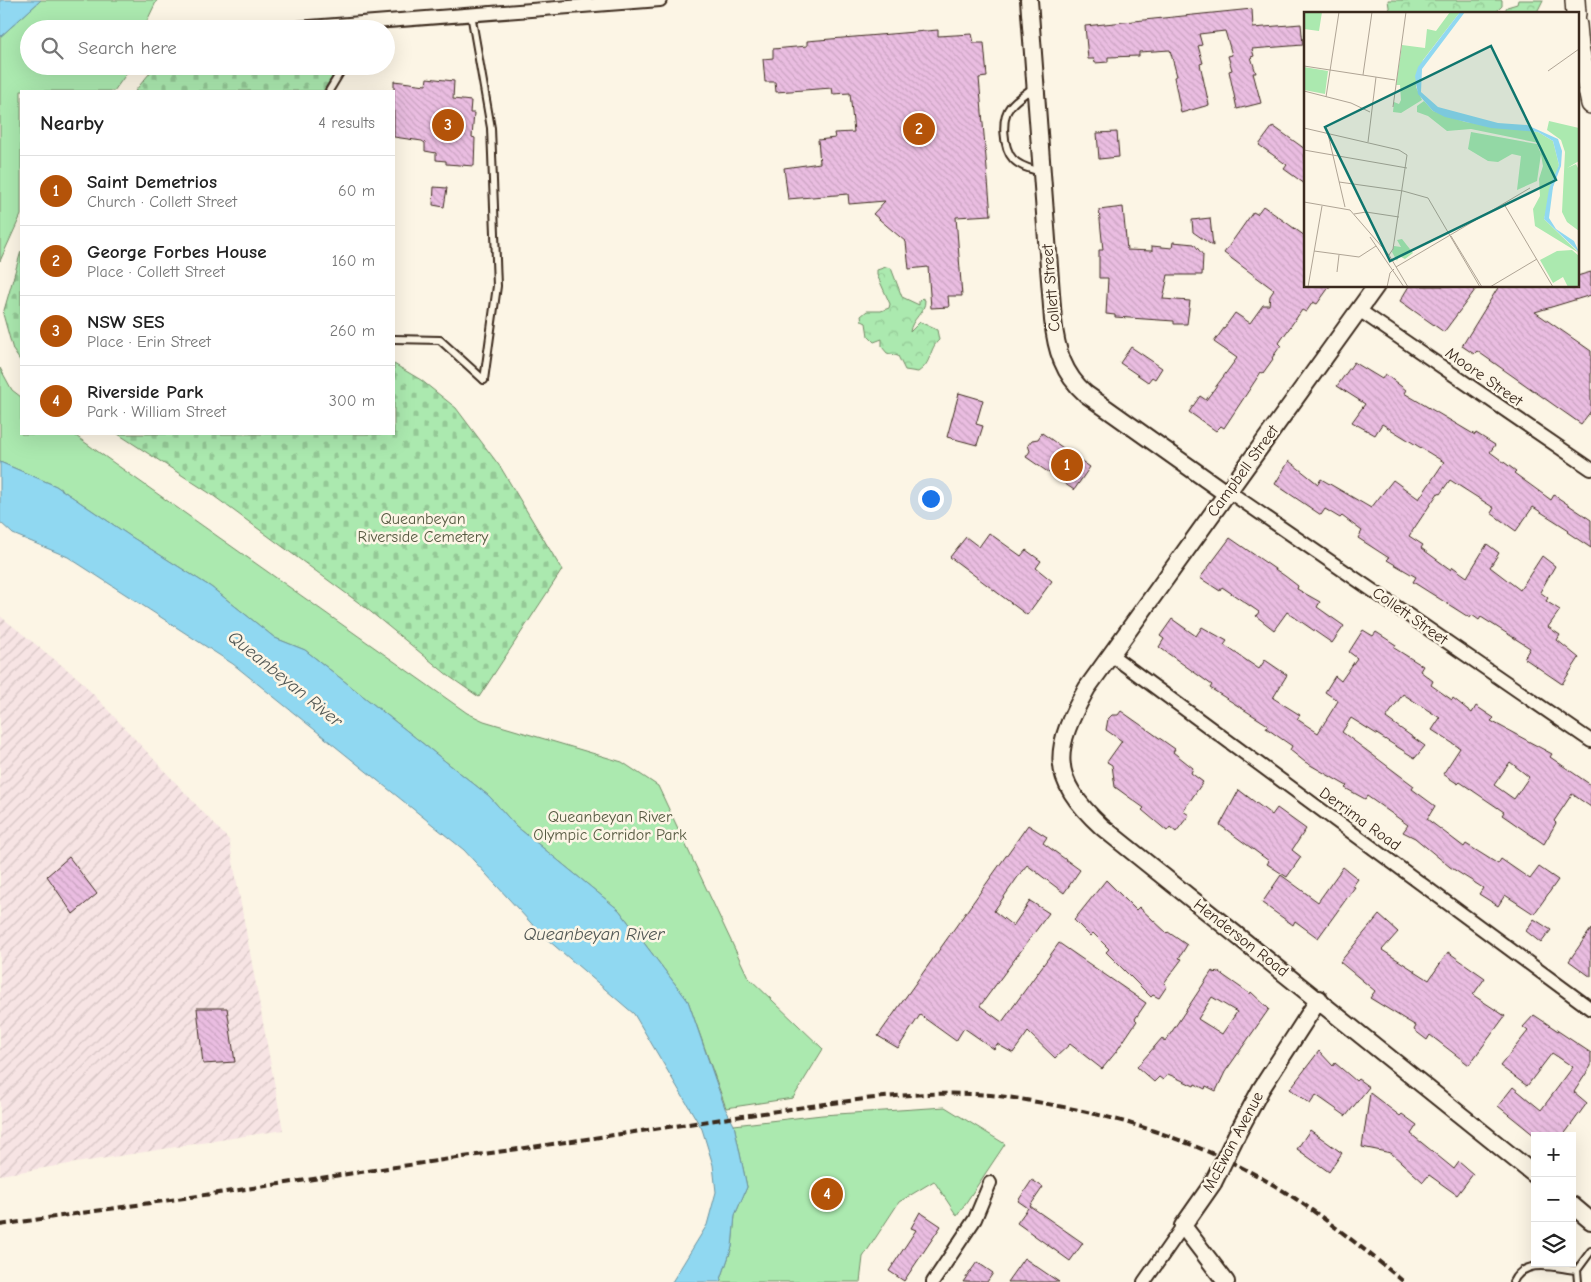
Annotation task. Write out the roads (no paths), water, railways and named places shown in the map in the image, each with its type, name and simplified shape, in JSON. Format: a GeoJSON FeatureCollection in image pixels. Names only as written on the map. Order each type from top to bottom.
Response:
{"type":"FeatureCollection","features":[{"type":"Feature","properties":{"kind":"main road"},"geometry":{"type":"LineString","coordinates":[[1578,47],[1591,104]]}},
{"type":"Feature","properties":{"kind":"street"},"geometry":{"type":"LineString","coordinates":[[395,22],[471,14],[492,6],[660,0]]}},
{"type":"Feature","properties":{"kind":"street","name":"Collett Street"},"geometry":{"type":"LineString","coordinates":[[1029,0],[1055,335],[1059,356],[1068,375],[1076,385],[1099,404],[1591,741]]}},
{"type":"Feature","properties":{"kind":"street","name":"Campbell Street"},"geometry":{"type":"LineString","coordinates":[[1110,654],[1375,288]]}},
{"type":"Feature","properties":{"kind":"street","name":"Moore Street"},"geometry":{"type":"LineString","coordinates":[[1359,310],[1591,469]]}},
{"type":"Feature","properties":{"kind":"street","name":"Henderson Road"},"geometry":{"type":"LineString","coordinates":[[1110,654],[1076,708],[1062,741],[1061,760],[1064,779],[1072,796],[1102,827],[1531,1172]]}},
{"type":"Feature","properties":{"kind":"street","name":"Derrima Road"},"geometry":{"type":"LineString","coordinates":[[1110,654],[1591,1009]]}},
{"type":"Feature","properties":{"kind":"street","name":"McEwan Avenue"},"geometry":{"type":"LineString","coordinates":[[1144,1282],[1213,1184],[1261,1089],[1318,999]]}},
{"type":"Feature","properties":{"kind":"street"},"geometry":{"type":"LineString","coordinates":[[933,1282],[975,1219],[990,1183]]}},
{"type":"Feature","properties":{"kind":"street"},"geometry":{"type":"LineString","coordinates":[[1576,1208],[1591,1219]]}},
{"type":"Feature","properties":{"kind":"street"},"geometry":{"type":"LineString","coordinates":[[1184,1226],[1226,1282]]}},
{"type":"Feature","properties":{"kind":"lane"},"geometry":{"type":"LineString","coordinates":[[395,339],[440,340],[484,380],[497,286],[492,128],[471,14]]}},
{"type":"Feature","properties":{"kind":"lane"},"geometry":{"type":"LineString","coordinates":[[330,90],[339,75]]}},
{"type":"Feature","properties":{"kind":"lane"},"geometry":{"type":"LineString","coordinates":[[1036,86],[1015,101],[1006,113],[1006,134],[1007,148],[1013,159],[1025,167],[1042,173]]}},
{"type":"Feature","properties":{"kind":"lane"},"geometry":{"type":"LineString","coordinates":[[1578,1282],[1577,1270],[1591,1251]]}},
{"type":"Feature","properties":{"kind":"lane"},"geometry":{"type":"LineString","coordinates":[[1513,1282],[1521,1270],[1530,1266],[1577,1270]]}},
{"type":"Feature","properties":{"kind":"water"},"geometry":{"type":"Polygon","coordinates":[[[0,0],[41,0],[0,37],[0,0]]]}},
{"type":"Feature","properties":{"kind":"water","name":"Queanbeyan River"},"geometry":{"type":"Polygon","coordinates":[[[0,462],[56,486],[211,587],[275,638],[305,650],[489,796],[516,826],[619,910],[688,1001],[725,1108],[734,1125],[747,1187],[735,1215],[732,1247],[720,1282],[672,1282],[707,1225],[716,1192],[713,1165],[702,1129],[634,1014],[541,934],[464,850],[233,664],[68,557],[13,534],[0,522],[0,462]]]}},
{"type":"Feature","properties":{"kind":"railway"},"geometry":{"type":"LineString","coordinates":[[0,1225],[818,1105],[895,1096],[972,1094],[1021,1099],[1099,1115],[1158,1132],[1215,1155],[1243,1168],[1296,1199],[1351,1239],[1404,1282]]}},
{"type":"Feature","properties":{"kind":"place","name":"NSW SES"},"geometry":{"type":"Point","coordinates":[448,125]}},
{"type":"Feature","properties":{"kind":"place","name":"George Forbes House"},"geometry":{"type":"Point","coordinates":[919,129]}},
{"type":"Feature","properties":{"kind":"place","name":"Saint Demetrios"},"geometry":{"type":"Point","coordinates":[1067,465]}},
{"type":"Feature","properties":{"kind":"place","name":"Riverside Park"},"geometry":{"type":"Point","coordinates":[827,1194]}},
{"type":"Feature","properties":{"kind":"park label","name":"Queanbeyan Riverside Cemetery"},"geometry":{"type":"Point","coordinates":[423,528]}},
{"type":"Feature","properties":{"kind":"park label","name":"Queanbeyan River Olympic Corridor Park"},"geometry":{"type":"Point","coordinates":[610,826]}}]}
